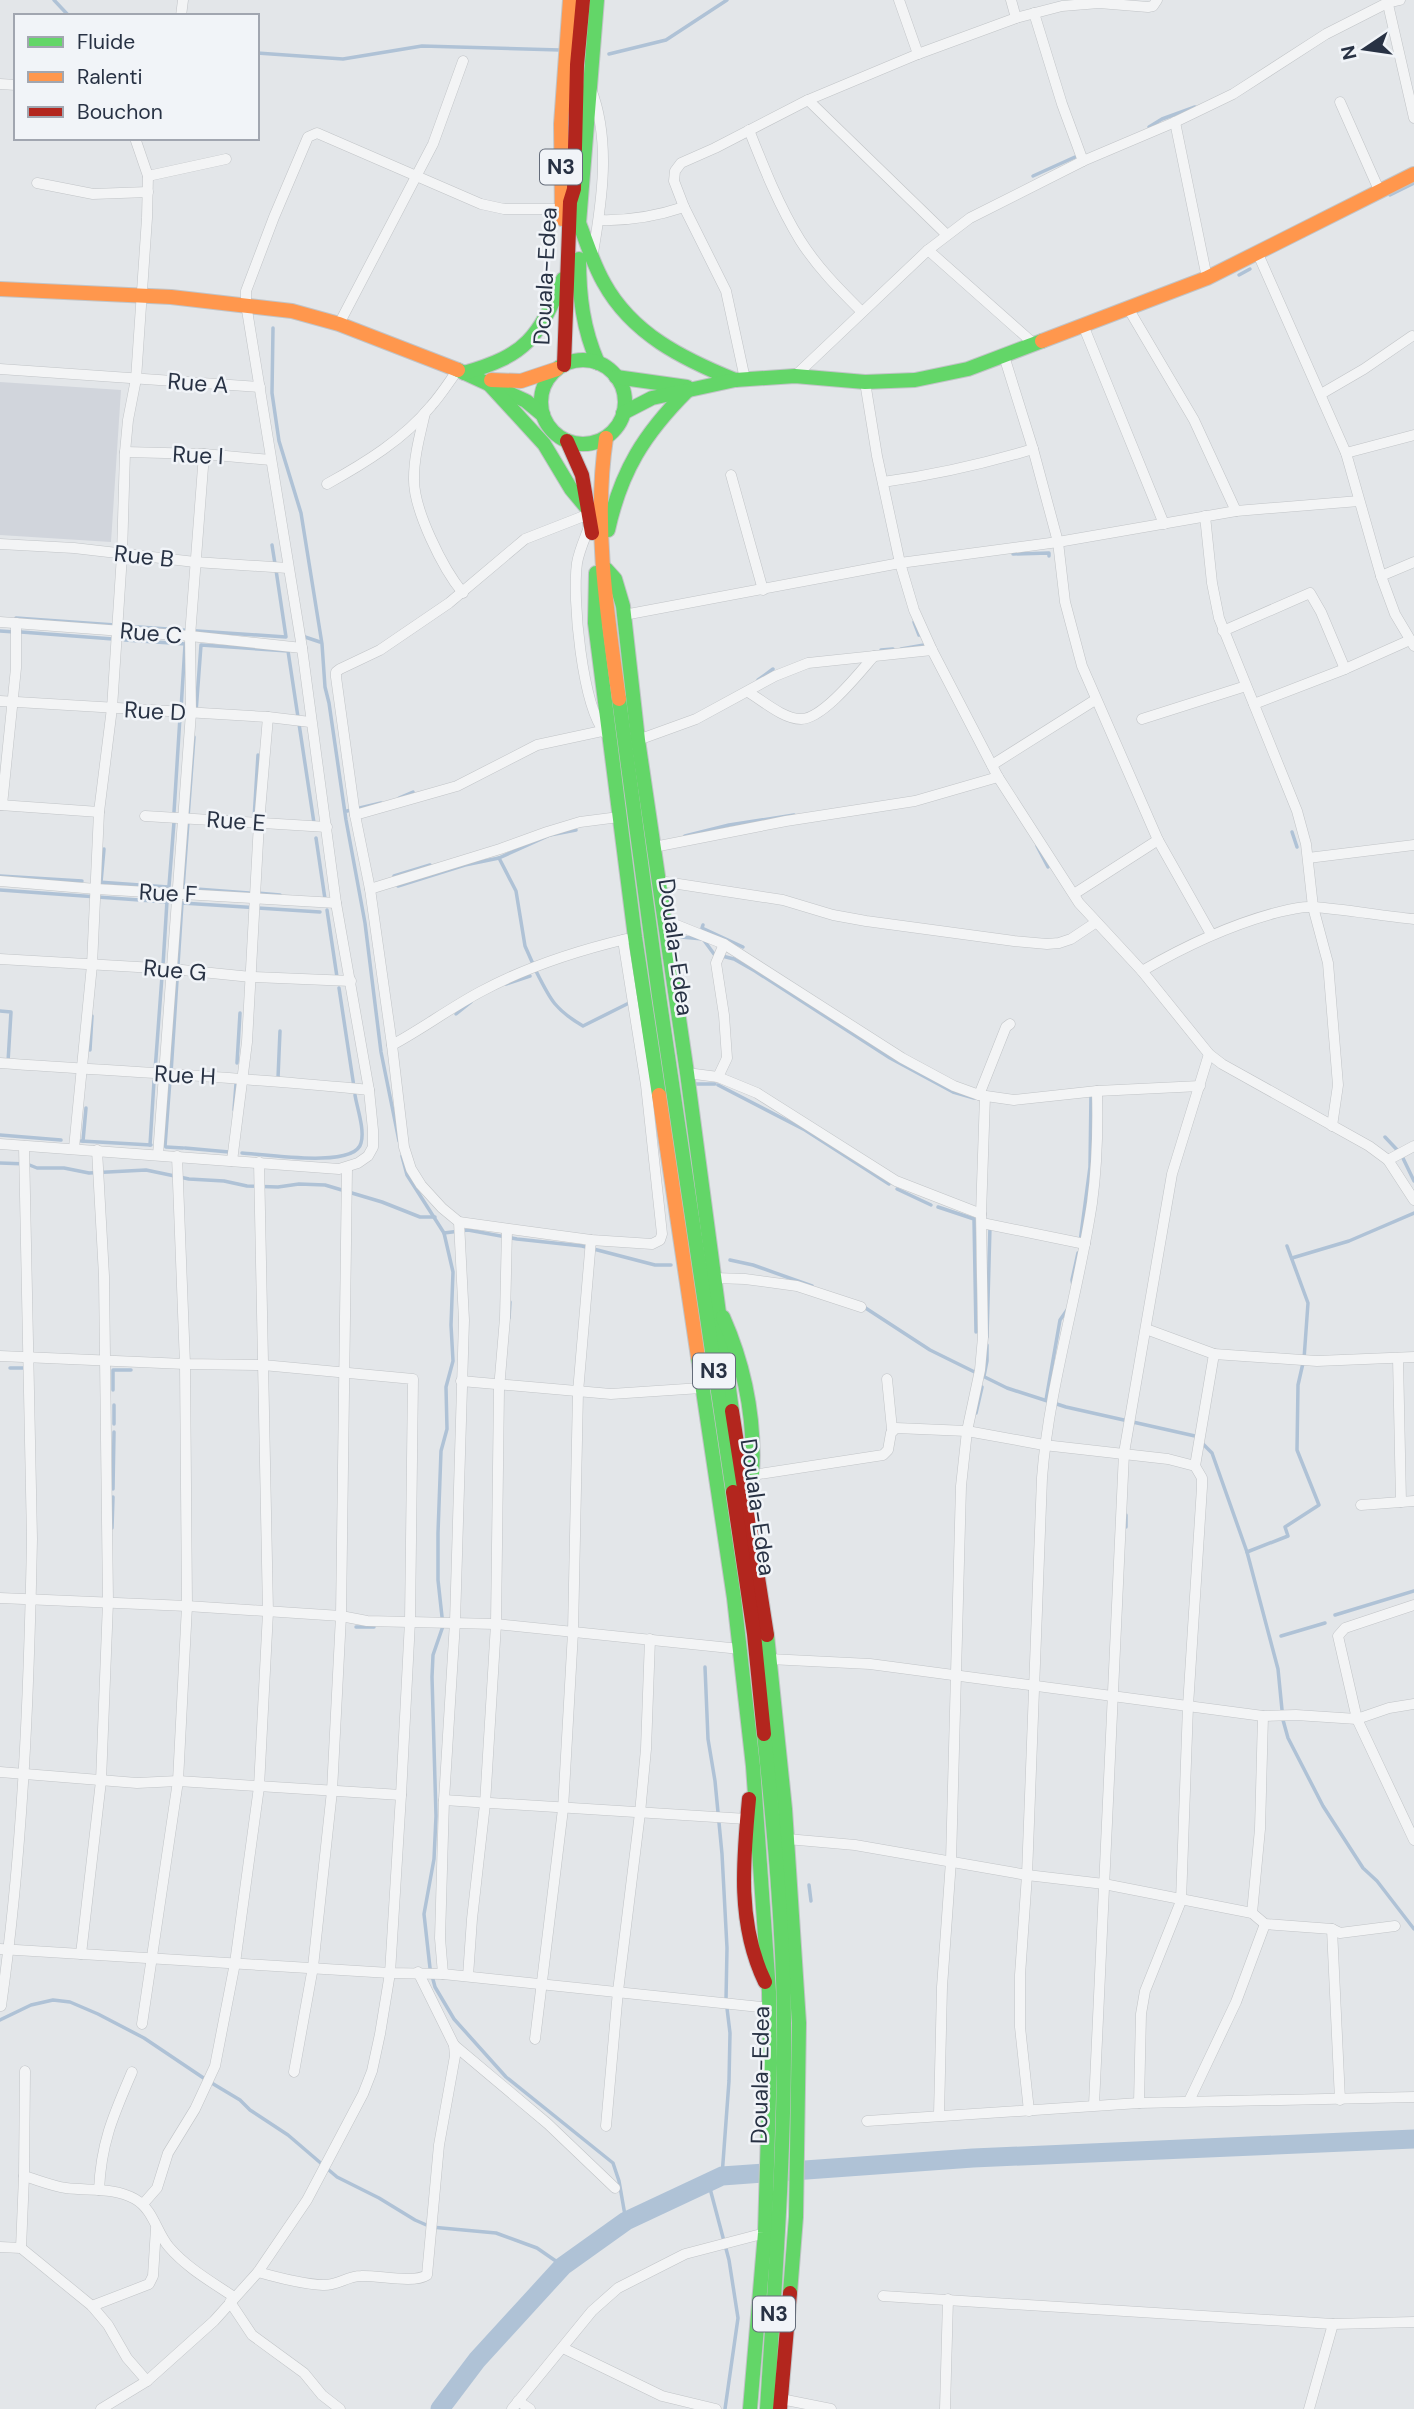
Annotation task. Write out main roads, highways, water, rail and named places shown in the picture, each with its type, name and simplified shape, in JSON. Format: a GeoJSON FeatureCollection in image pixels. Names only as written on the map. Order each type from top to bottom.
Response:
{"type":"FeatureCollection","features":[{"type":"Feature","properties":{"kind":"main road","name":"N3"},"geometry":{"type":"LineString","coordinates":[[567,270],[561,209],[561,124],[570,0]]}},
{"type":"Feature","properties":{"kind":"main road","name":"Douala-Edea"},"geometry":{"type":"LineString","coordinates":[[583,0],[577,65],[574,189],[579,223],[579,301],[584,330],[598,363]]}},
{"type":"Feature","properties":{"kind":"main road","name":"N3"},"geometry":{"type":"LineString","coordinates":[[579,223],[597,0]]}},
{"type":"Feature","properties":{"kind":"main road"},"geometry":{"type":"LineString","coordinates":[[623,413],[652,398],[740,379],[795,376],[865,382],[915,380],[968,369],[1207,278],[1414,174]]}},
{"type":"Feature","properties":{"kind":"main road","name":"Douala-Edea"},"geometry":{"type":"LineString","coordinates":[[560,367],[570,202],[574,189]]}},
{"type":"Feature","properties":{"kind":"main road"},"geometry":{"type":"LineString","coordinates":[[579,223],[612,295],[630,320],[648,336],[701,367],[740,379]]}},
{"type":"Feature","properties":{"kind":"main road"},"geometry":{"type":"LineString","coordinates":[[461,372],[500,362],[529,344],[546,320],[567,270]]}},
{"type":"Feature","properties":{"kind":"main road"},"geometry":{"type":"LineString","coordinates":[[0,289],[246,304],[292,310],[340,324],[484,381],[526,401],[543,415]]}},
{"type":"Feature","properties":{"kind":"main road"},"geometry":{"type":"LineString","coordinates":[[484,381],[521,381],[583,360],[598,363]]}},
{"type":"Feature","properties":{"kind":"main road","name":"N3"},"geometry":{"type":"LineString","coordinates":[[598,363],[616,377]]}},
{"type":"Feature","properties":{"kind":"main road","name":"N3"},"geometry":{"type":"LineString","coordinates":[[560,367],[550,377],[542,395],[543,415],[552,430],[566,441]]}},
{"type":"Feature","properties":{"kind":"main road"},"geometry":{"type":"LineString","coordinates":[[616,377],[691,389]]}},
{"type":"Feature","properties":{"kind":"main road"},"geometry":{"type":"LineString","coordinates":[[616,377],[625,398],[623,413]]}},
{"type":"Feature","properties":{"kind":"main road"},"geometry":{"type":"LineString","coordinates":[[484,381],[544,444],[589,516]]}},
{"type":"Feature","properties":{"kind":"main road"},"geometry":{"type":"LineString","coordinates":[[605,551],[613,504],[627,468],[654,425],[691,389]]}},
{"type":"Feature","properties":{"kind":"main road","name":"N3"},"geometry":{"type":"LineString","coordinates":[[606,438],[617,427],[623,413]]}},
{"type":"Feature","properties":{"kind":"main road","name":"Douala-Edea"},"geometry":{"type":"LineString","coordinates":[[601,571],[605,551],[600,501],[601,470],[606,438]]}},
{"type":"Feature","properties":{"kind":"main road"},"geometry":{"type":"LineString","coordinates":[[566,441],[584,444],[606,438]]}},
{"type":"Feature","properties":{"kind":"main road","name":"Douala-Edea"},"geometry":{"type":"LineString","coordinates":[[566,441],[582,475],[601,571],[659,996],[754,1634],[774,1831],[784,2017],[775,2127],[767,2409]]}},
{"type":"Feature","properties":{"kind":"main road"},"geometry":{"type":"LineString","coordinates":[[601,571],[617,584],[624,615],[638,740],[688,1073],[717,1304],[769,1659],[787,1839],[799,2023],[798,2127],[796,2217],[780,2404]]}},
{"type":"Feature","properties":{"kind":"main road"},"geometry":{"type":"LineString","coordinates":[[601,571],[595,623],[606,734],[619,817],[629,939],[668,1154],[740,1649],[753,1766],[770,2008],[775,2127]]}},
{"type":"Feature","properties":{"kind":"main road"},"geometry":{"type":"LineString","coordinates":[[717,1304],[736,1343],[743,1367],[752,1424],[753,1475],[748,1510]]}},
{"type":"Feature","properties":{"kind":"main road"},"geometry":{"type":"LineString","coordinates":[[753,1766],[744,1872],[748,1932],[752,1952],[769,1992]]}},
{"type":"Feature","properties":{"kind":"main road"},"geometry":{"type":"LineString","coordinates":[[750,2409],[765,2233],[772,2218]]}},
{"type":"Feature","properties":{"kind":"waterway"},"geometry":{"type":"LineString","coordinates":[[54,0],[67,14]]}},
{"type":"Feature","properties":{"kind":"waterway"},"geometry":{"type":"LineString","coordinates":[[609,54],[666,40],[727,0]]}},
{"type":"Feature","properties":{"kind":"waterway"},"geometry":{"type":"LineString","coordinates":[[259,53],[343,59],[422,46],[560,50]]}},
{"type":"Feature","properties":{"kind":"waterway"},"geometry":{"type":"LineString","coordinates":[[1149,127],[1162,119],[1195,107]]}},
{"type":"Feature","properties":{"kind":"waterway"},"geometry":{"type":"LineString","coordinates":[[1033,176],[1075,157]]}},
{"type":"Feature","properties":{"kind":"waterway"},"geometry":{"type":"LineString","coordinates":[[1390,195],[1414,183]]}},
{"type":"Feature","properties":{"kind":"waterway"},"geometry":{"type":"LineString","coordinates":[[1239,275],[1250,269]]}},
{"type":"Feature","properties":{"kind":"waterway"},"geometry":{"type":"LineString","coordinates":[[273,328],[272,393],[279,441],[301,513],[322,644],[325,687],[365,923],[381,1052],[399,1141]]}},
{"type":"Feature","properties":{"kind":"waterway"},"geometry":{"type":"LineString","coordinates":[[272,545],[275,564]]}},
{"type":"Feature","properties":{"kind":"waterway"},"geometry":{"type":"LineString","coordinates":[[1013,554],[1049,553],[1049,556]]}},
{"type":"Feature","properties":{"kind":"waterway"},"geometry":{"type":"LineString","coordinates":[[124,626],[286,637],[276,570]]}},
{"type":"Feature","properties":{"kind":"waterway"},"geometry":{"type":"LineString","coordinates":[[16,618],[115,625]]}},
{"type":"Feature","properties":{"kind":"waterway"},"geometry":{"type":"LineString","coordinates":[[914,622],[919,635]]}},
{"type":"Feature","properties":{"kind":"waterway"},"geometry":{"type":"LineString","coordinates":[[0,631],[15,632]]}},
{"type":"Feature","properties":{"kind":"waterway"},"geometry":{"type":"LineString","coordinates":[[21,632],[113,639]]}},
{"type":"Feature","properties":{"kind":"waterway"},"geometry":{"type":"LineString","coordinates":[[305,637],[320,642]]}},
{"type":"Feature","properties":{"kind":"waterway"},"geometry":{"type":"LineString","coordinates":[[125,640],[186,644]]}},
{"type":"Feature","properties":{"kind":"waterway"},"geometry":{"type":"LineString","coordinates":[[181,709],[185,645]]}},
{"type":"Feature","properties":{"kind":"waterway"},"geometry":{"type":"LineString","coordinates":[[196,712],[201,645],[288,651],[314,823]]}},
{"type":"Feature","properties":{"kind":"waterway"},"geometry":{"type":"LineString","coordinates":[[901,649],[924,645],[926,648]]}},
{"type":"Feature","properties":{"kind":"waterway"},"geometry":{"type":"LineString","coordinates":[[881,650],[893,649]]}},
{"type":"Feature","properties":{"kind":"waterway"},"geometry":{"type":"LineString","coordinates":[[758,680],[773,669]]}},
{"type":"Feature","properties":{"kind":"waterway"},"geometry":{"type":"LineString","coordinates":[[174,812],[180,717]]}},
{"type":"Feature","properties":{"kind":"waterway"},"geometry":{"type":"LineString","coordinates":[[188,817],[194,737]]}},
{"type":"Feature","properties":{"kind":"waterway"},"geometry":{"type":"LineString","coordinates":[[254,819],[258,755]]}},
{"type":"Feature","properties":{"kind":"waterway"},"geometry":{"type":"LineString","coordinates":[[399,798],[413,792]]}},
{"type":"Feature","properties":{"kind":"waterway"},"geometry":{"type":"LineString","coordinates":[[347,811],[381,803]]}},
{"type":"Feature","properties":{"kind":"waterway"},"geometry":{"type":"LineString","coordinates":[[685,836],[729,825],[794,815]]}},
{"type":"Feature","properties":{"kind":"waterway"},"geometry":{"type":"LineString","coordinates":[[169,886],[174,822]]}},
{"type":"Feature","properties":{"kind":"waterway"},"geometry":{"type":"LineString","coordinates":[[183,888],[188,822]]}},
{"type":"Feature","properties":{"kind":"waterway"},"geometry":{"type":"LineString","coordinates":[[398,886],[465,865],[499,858],[550,835],[576,830]]}},
{"type":"Feature","properties":{"kind":"waterway"},"geometry":{"type":"LineString","coordinates":[[1292,832],[1297,847]]}},
{"type":"Feature","properties":{"kind":"waterway"},"geometry":{"type":"LineString","coordinates":[[316,838],[325,899]]}},
{"type":"Feature","properties":{"kind":"waterway"},"geometry":{"type":"LineString","coordinates":[[1037,846],[1048,867]]}},
{"type":"Feature","properties":{"kind":"waterway"},"geometry":{"type":"LineString","coordinates":[[101,882],[104,849]]}},
{"type":"Feature","properties":{"kind":"waterway"},"geometry":{"type":"LineString","coordinates":[[499,858],[516,891],[525,946],[533,964]]}},
{"type":"Feature","properties":{"kind":"waterway"},"geometry":{"type":"LineString","coordinates":[[394,876],[430,865]]}},
{"type":"Feature","properties":{"kind":"waterway"},"geometry":{"type":"LineString","coordinates":[[0,876],[82,881]]}},
{"type":"Feature","properties":{"kind":"waterway"},"geometry":{"type":"LineString","coordinates":[[98,882],[168,887]]}},
{"type":"Feature","properties":{"kind":"waterway"},"geometry":{"type":"LineString","coordinates":[[183,888],[249,893]]}},
{"type":"Feature","properties":{"kind":"waterway"},"geometry":{"type":"LineString","coordinates":[[0,890],[167,902]]}},
{"type":"Feature","properties":{"kind":"waterway"},"geometry":{"type":"LineString","coordinates":[[257,893],[280,895]]}},
{"type":"Feature","properties":{"kind":"waterway"},"geometry":{"type":"LineString","coordinates":[[163,965],[167,901]]}},
{"type":"Feature","properties":{"kind":"waterway"},"geometry":{"type":"LineString","coordinates":[[171,1073],[182,903],[320,912]]}},
{"type":"Feature","properties":{"kind":"waterway"},"geometry":{"type":"LineString","coordinates":[[327,910],[337,977]]}},
{"type":"Feature","properties":{"kind":"waterway"},"geometry":{"type":"LineString","coordinates":[[703,925],[702,928],[743,947]]}},
{"type":"Feature","properties":{"kind":"waterway"},"geometry":{"type":"LineString","coordinates":[[681,937],[703,939],[714,954],[734,959],[755,971],[890,1058],[953,1092],[974,1098]]}},
{"type":"Feature","properties":{"kind":"waterway"},"geometry":{"type":"LineString","coordinates":[[535,969],[554,1002],[565,1014],[583,1026],[629,1003]]}},
{"type":"Feature","properties":{"kind":"waterway"},"geometry":{"type":"LineString","coordinates":[[155,1071],[162,976]]}},
{"type":"Feature","properties":{"kind":"waterway"},"geometry":{"type":"LineString","coordinates":[[506,984],[530,976]]}},
{"type":"Feature","properties":{"kind":"waterway"},"geometry":{"type":"LineString","coordinates":[[339,988],[354,1087]]}},
{"type":"Feature","properties":{"kind":"waterway"},"geometry":{"type":"LineString","coordinates":[[456,1014],[471,1002]]}},
{"type":"Feature","properties":{"kind":"waterway"},"geometry":{"type":"LineString","coordinates":[[0,1011],[11,1012],[8,1062]]}},
{"type":"Feature","properties":{"kind":"waterway"},"geometry":{"type":"LineString","coordinates":[[237,1063],[240,1013]]}},
{"type":"Feature","properties":{"kind":"waterway"},"geometry":{"type":"LineString","coordinates":[[90,1050],[92,1016]]}},
{"type":"Feature","properties":{"kind":"waterway"},"geometry":{"type":"LineString","coordinates":[[278,1078],[280,1031]]}},
{"type":"Feature","properties":{"kind":"waterway"},"geometry":{"type":"LineString","coordinates":[[165,1146],[170,1080]]}},
{"type":"Feature","properties":{"kind":"waterway"},"geometry":{"type":"LineString","coordinates":[[150,1145],[154,1081]]}},
{"type":"Feature","properties":{"kind":"waterway"},"geometry":{"type":"LineString","coordinates":[[234,1110],[236,1084]]}},
{"type":"Feature","properties":{"kind":"waterway"},"geometry":{"type":"LineString","coordinates":[[692,1084],[715,1084]]}},
{"type":"Feature","properties":{"kind":"waterway"},"geometry":{"type":"LineString","coordinates":[[718,1085],[805,1130],[889,1184]]}},
{"type":"Feature","properties":{"kind":"waterway"},"geometry":{"type":"LineString","coordinates":[[1080,1242],[1090,1167],[1091,1094]]}},
{"type":"Feature","properties":{"kind":"waterway"},"geometry":{"type":"LineString","coordinates":[[242,1153],[327,1158],[355,1151],[361,1143],[362,1132],[355,1095]]}},
{"type":"Feature","properties":{"kind":"waterway"},"geometry":{"type":"LineString","coordinates":[[83,1141],[86,1108]]}},
{"type":"Feature","properties":{"kind":"waterway"},"geometry":{"type":"LineString","coordinates":[[0,1135],[61,1140]]}},
{"type":"Feature","properties":{"kind":"waterway"},"geometry":{"type":"LineString","coordinates":[[1385,1137],[1401,1154],[1414,1181]]}},
{"type":"Feature","properties":{"kind":"waterway"},"geometry":{"type":"LineString","coordinates":[[81,1141],[151,1145]]}},
{"type":"Feature","properties":{"kind":"waterway"},"geometry":{"type":"LineString","coordinates":[[166,1147],[183,1148]]}},
{"type":"Feature","properties":{"kind":"waterway"},"geometry":{"type":"LineString","coordinates":[[185,1148],[229,1152]]}},
{"type":"Feature","properties":{"kind":"waterway"},"geometry":{"type":"LineString","coordinates":[[402,1156],[407,1175],[444,1233],[453,1272],[453,1361],[446,1387],[447,1429],[441,1451],[438,1533],[438,1580],[443,1626],[433,1655],[432,1677],[436,1816],[434,1859],[424,1914],[430,1968],[435,1987],[454,2019],[506,2077],[613,2163],[626,2221]]}},
{"type":"Feature","properties":{"kind":"waterway"},"geometry":{"type":"LineString","coordinates":[[0,1163],[27,1164],[37,1168],[64,1168],[89,1173],[146,1170],[189,1179],[224,1181],[247,1186],[325,1185],[420,1217],[435,1217]]}},
{"type":"Feature","properties":{"kind":"waterway"},"geometry":{"type":"LineString","coordinates":[[897,1189],[931,1205]]}},
{"type":"Feature","properties":{"kind":"waterway"},"geometry":{"type":"LineString","coordinates":[[938,1207],[974,1219],[976,1332]]}},
{"type":"Feature","properties":{"kind":"waterway"},"geometry":{"type":"LineString","coordinates":[[1292,1258],[1349,1241],[1414,1213]]}},
{"type":"Feature","properties":{"kind":"waterway"},"geometry":{"type":"LineString","coordinates":[[987,1337],[990,1226]]}},
{"type":"Feature","properties":{"kind":"waterway"},"geometry":{"type":"LineString","coordinates":[[444,1233],[468,1230],[517,1239],[582,1246],[655,1265],[671,1265]]}},
{"type":"Feature","properties":{"kind":"waterway"},"geometry":{"type":"LineString","coordinates":[[1287,1246],[1308,1303],[1304,1359]]}},
{"type":"Feature","properties":{"kind":"waterway"},"geometry":{"type":"LineString","coordinates":[[1073,1286],[1078,1253]]}},
{"type":"Feature","properties":{"kind":"waterway"},"geometry":{"type":"LineString","coordinates":[[730,1260],[753,1265],[812,1286]]}},
{"type":"Feature","properties":{"kind":"waterway"},"geometry":{"type":"LineString","coordinates":[[509,1318],[510,1302]]}},
{"type":"Feature","properties":{"kind":"waterway"},"geometry":{"type":"LineString","coordinates":[[864,1307],[930,1350],[1007,1388],[1066,1407],[1195,1436],[1212,1453],[1247,1552],[1278,1669],[1283,1720],[1288,1738],[1323,1806],[1363,1868],[1377,1881],[1414,1929]]}},
{"type":"Feature","properties":{"kind":"waterway"},"geometry":{"type":"LineString","coordinates":[[1046,1400],[1060,1320],[1067,1310]]}},
{"type":"Feature","properties":{"kind":"waterway"},"geometry":{"type":"LineString","coordinates":[[984,1376],[987,1345]]}},
{"type":"Feature","properties":{"kind":"waterway"},"geometry":{"type":"LineString","coordinates":[[1247,1552],[1288,1536],[1285,1527],[1319,1505],[1297,1450],[1298,1385],[1303,1363]]}},
{"type":"Feature","properties":{"kind":"waterway"},"geometry":{"type":"LineString","coordinates":[[10,1368],[25,1368]]}},
{"type":"Feature","properties":{"kind":"waterway"},"geometry":{"type":"LineString","coordinates":[[113,1390],[113,1370],[131,1370]]}},
{"type":"Feature","properties":{"kind":"waterway"},"geometry":{"type":"LineString","coordinates":[[976,1413],[982,1387]]}},
{"type":"Feature","properties":{"kind":"waterway"},"geometry":{"type":"LineString","coordinates":[[114,1405],[114,1424]]}},
{"type":"Feature","properties":{"kind":"waterway"},"geometry":{"type":"LineString","coordinates":[[113,1489],[114,1432]]}},
{"type":"Feature","properties":{"kind":"waterway"},"geometry":{"type":"LineString","coordinates":[[112,1528],[113,1497]]}},
{"type":"Feature","properties":{"kind":"waterway"},"geometry":{"type":"LineString","coordinates":[[1126,1515],[1126,1527]]}},
{"type":"Feature","properties":{"kind":"waterway"},"geometry":{"type":"LineString","coordinates":[[1335,1615],[1414,1591]]}},
{"type":"Feature","properties":{"kind":"waterway"},"geometry":{"type":"LineString","coordinates":[[1281,1636],[1325,1623]]}},
{"type":"Feature","properties":{"kind":"waterway"},"geometry":{"type":"LineString","coordinates":[[356,1627],[374,1627]]}},
{"type":"Feature","properties":{"kind":"waterway"},"geometry":{"type":"LineString","coordinates":[[705,1667],[708,1739],[722,1854],[727,1948],[726,2000],[730,2033],[722,2176]]}},
{"type":"Feature","properties":{"kind":"waterway"},"geometry":{"type":"LineString","coordinates":[[809,1885],[811,1901]]}},
{"type":"Feature","properties":{"kind":"waterway"},"geometry":{"type":"LineString","coordinates":[[0,2020],[31,2005],[53,2000],[70,2002],[98,2014],[144,2038],[240,2100],[250,2110],[288,2135],[337,2177],[415,2220],[431,2227],[496,2233],[537,2248],[563,2266]]}},
{"type":"Feature","properties":{"kind":"waterway"},"geometry":{"type":"LineString","coordinates":[[440,2409],[477,2360],[563,2266],[626,2221],[722,2176],[973,2158],[1414,2139]]}},
{"type":"Feature","properties":{"kind":"waterway"},"geometry":{"type":"LineString","coordinates":[[708,2181],[729,2260],[738,2318],[725,2409]]}}]}
